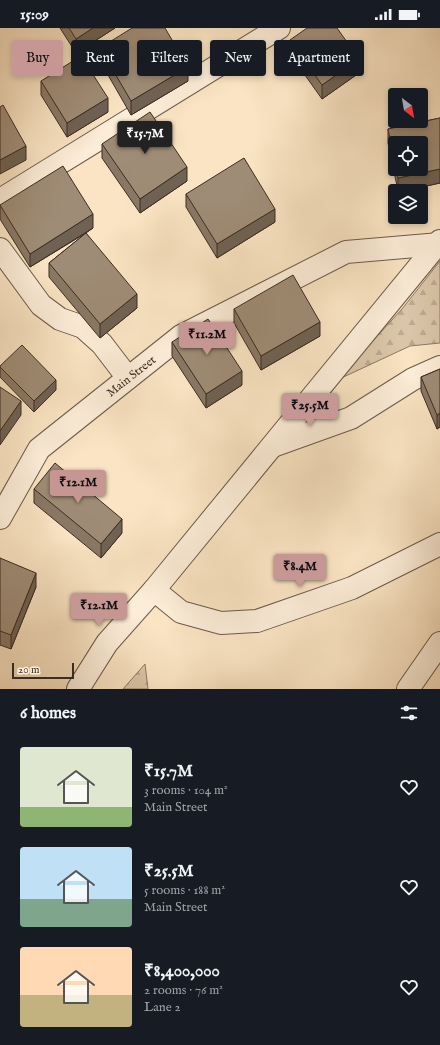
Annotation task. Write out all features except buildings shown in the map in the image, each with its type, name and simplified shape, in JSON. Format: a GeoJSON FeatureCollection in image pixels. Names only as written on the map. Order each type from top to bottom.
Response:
{"type":"FeatureCollection","features":[{"type":"Feature","properties":{"kind":"street"},"geometry":{"type":"LineString","coordinates":[[0,200],[279,28]]}},
{"type":"Feature","properties":{"kind":"street"},"geometry":{"type":"LineString","coordinates":[[78,689],[107,643],[154,590],[439,244]]}},
{"type":"Feature","properties":{"kind":"street","name":"Main Street"},"geometry":{"type":"LineString","coordinates":[[0,518],[39,449],[181,336],[346,252],[439,244]]}},
{"type":"Feature","properties":{"kind":"street"},"geometry":{"type":"LineString","coordinates":[[0,249],[41,305],[60,319],[83,327],[102,344],[128,378]]}},
{"type":"Feature","properties":{"kind":"street"},"geometry":{"type":"LineString","coordinates":[[273,446],[351,418],[413,379],[440,367]]}},
{"type":"Feature","properties":{"kind":"street"},"geometry":{"type":"LineString","coordinates":[[154,590],[181,612],[221,623],[257,621],[352,588],[440,544]]}},
{"type":"Feature","properties":{"kind":"street"},"geometry":{"type":"LineString","coordinates":[[408,689],[440,643]]}},
{"type":"Feature","properties":{"kind":"green space"},"geometry":{"type":"Polygon","coordinates":[[[440,261],[440,343],[410,346],[337,380],[402,309],[440,261]]]}},
{"type":"Feature","properties":{"kind":"green space"},"geometry":{"type":"Polygon","coordinates":[[[145,664],[148,689],[123,689],[145,664]]]}}]}
